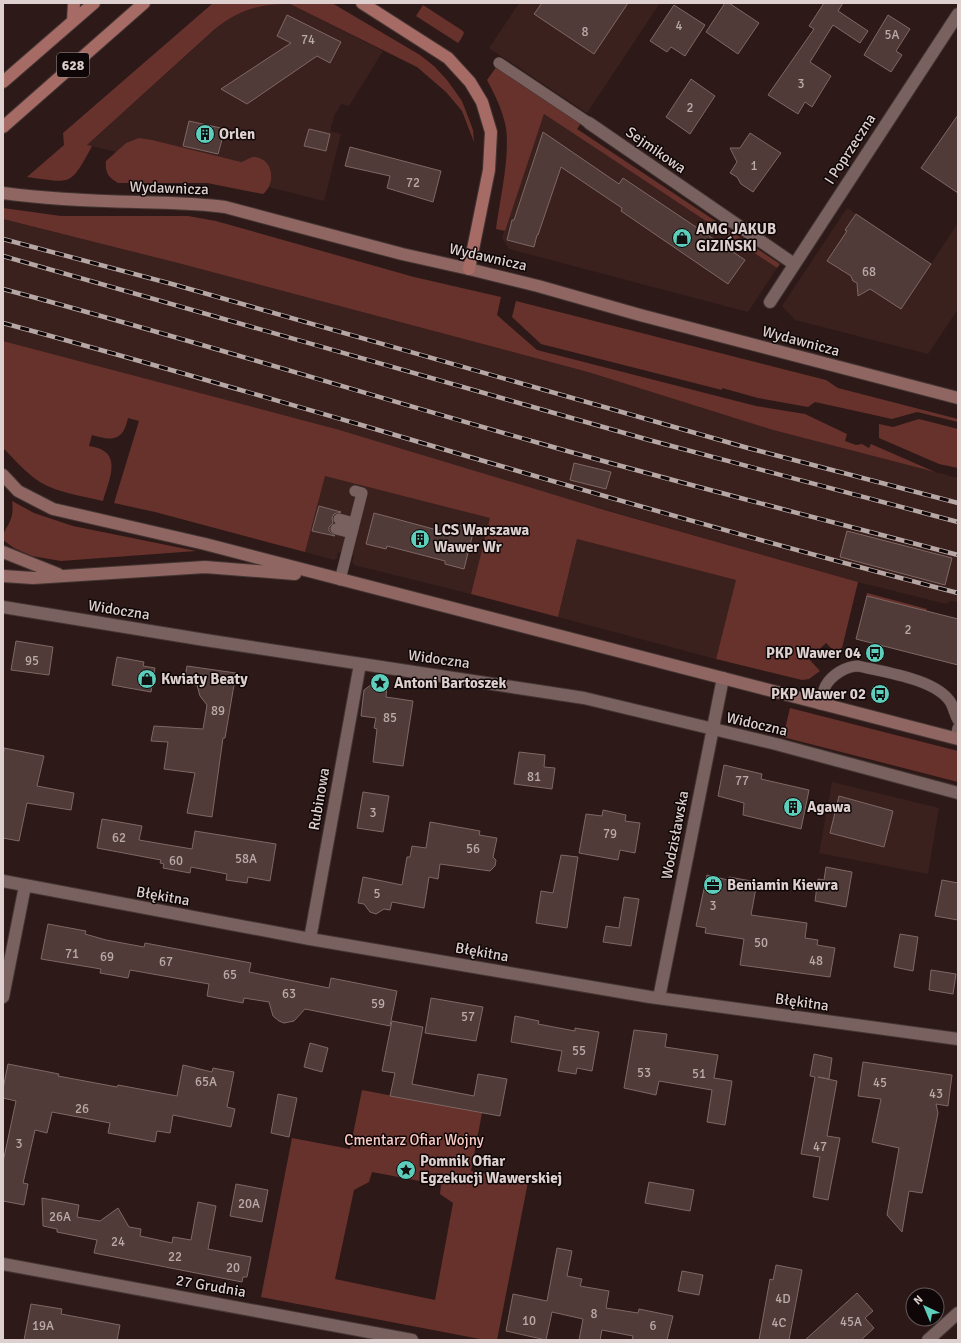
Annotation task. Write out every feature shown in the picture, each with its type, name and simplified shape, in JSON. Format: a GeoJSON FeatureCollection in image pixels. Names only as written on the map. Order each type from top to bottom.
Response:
{"type":"FeatureCollection","features":[{"type":"Feature","properties":{"kind":"main road"},"geometry":{"type":"LineString","coordinates":[[73,21],[74,3]]}},
{"type":"Feature","properties":{"kind":"main road","name":"628"},"geometry":{"type":"LineString","coordinates":[[3,82],[94,3]]}},
{"type":"Feature","properties":{"kind":"main road","name":"628"},"geometry":{"type":"LineString","coordinates":[[3,127],[144,3]]}},
{"type":"Feature","properties":{"kind":"main road"},"geometry":{"type":"LineString","coordinates":[[362,3],[448,58],[470,82],[482,102],[491,132],[489,170],[469,269]]}},
{"type":"Feature","properties":{"kind":"main road","name":"Wydawnicza"},"geometry":{"type":"LineString","coordinates":[[3,193],[28,197],[204,204],[226,207],[402,254],[538,286],[648,317],[958,398]]}},
{"type":"Feature","properties":{"kind":"main road","name":"Widoczna"},"geometry":{"type":"LineString","coordinates":[[3,476],[18,491],[53,509],[205,544],[820,704],[957,735]]}},
{"type":"Feature","properties":{"kind":"main road","name":"Widoczna"},"geometry":{"type":"LineString","coordinates":[[3,552],[61,576]]}},
{"type":"Feature","properties":{"kind":"main road","name":"Widoczna"},"geometry":{"type":"LineString","coordinates":[[3,576],[33,578],[205,567],[326,576]]}},
{"type":"Feature","properties":{"kind":"street","name":"I Poprzeczna"},"geometry":{"type":"LineString","coordinates":[[770,302],[958,14]]}},
{"type":"Feature","properties":{"kind":"street","name":"Sejmikowa"},"geometry":{"type":"LineString","coordinates":[[589,123],[794,264]]}},
{"type":"Feature","properties":{"kind":"street","name":"Widoczna"},"geometry":{"type":"LineString","coordinates":[[3,607],[197,639],[481,681],[584,698],[712,730],[776,744],[958,793]]}},
{"type":"Feature","properties":{"kind":"street","name":"Rubinowa"},"geometry":{"type":"LineString","coordinates":[[310,939],[360,664]]}},
{"type":"Feature","properties":{"kind":"street","name":"Wodzisławska"},"geometry":{"type":"LineString","coordinates":[[659,998],[723,678]]}},
{"type":"Feature","properties":{"kind":"street","name":"Błękitna"},"geometry":{"type":"LineString","coordinates":[[3,881],[310,939],[659,998],[958,1039]]}},
{"type":"Feature","properties":{"kind":"street"},"geometry":{"type":"LineString","coordinates":[[3,997],[25,886]]}},
{"type":"Feature","properties":{"kind":"street","name":"27 Grudnia"},"geometry":{"type":"LineString","coordinates":[[3,1264],[412,1340]]}},
{"type":"Feature","properties":{"kind":"street"},"geometry":{"type":"LineString","coordinates":[[928,1340],[958,1313]]}},
{"type":"Feature","properties":{"kind":"lane","name":"Sejmikowa"},"geometry":{"type":"LineString","coordinates":[[499,63],[589,123]]}},
{"type":"Feature","properties":{"kind":"lane"},"geometry":{"type":"LineString","coordinates":[[340,580],[362,493],[355,491]]}},
{"type":"Feature","properties":{"kind":"lane"},"geometry":{"type":"LineString","coordinates":[[338,524],[353,528]]}},
{"type":"Feature","properties":{"kind":"lane"},"geometry":{"type":"LineString","coordinates":[[820,704],[826,685],[833,676],[851,666],[858,666],[911,678],[932,686],[950,702],[958,720]]}},
{"type":"Feature","properties":{"kind":"shaded area"},"geometry":{"type":"Polygon","coordinates":[[[519,3],[660,3],[587,113],[489,48],[519,3]]]}},
{"type":"Feature","properties":{"kind":"shaded area"},"geometry":{"type":"Polygon","coordinates":[[[273,4],[290,4],[383,51],[349,106],[341,104],[334,116],[330,131],[341,134],[324,201],[87,145],[227,19],[253,8],[273,4]]]}},
{"type":"Feature","properties":{"kind":"shaded area"},"geometry":{"type":"Polygon","coordinates":[[[544,114],[777,268],[748,312],[509,249],[502,238],[544,114]]]}},
{"type":"Feature","properties":{"kind":"shaded area"},"geometry":{"type":"Polygon","coordinates":[[[847,208],[931,264],[958,223],[958,309],[928,354],[795,320],[782,306],[847,208]]]}},
{"type":"Feature","properties":{"kind":"shaded area"},"geometry":{"type":"Polygon","coordinates":[[[3,219],[178,263],[588,372],[773,430],[958,478],[958,602],[951,601],[946,604],[858,582],[502,480],[471,594],[354,565],[352,562],[354,556],[338,552],[337,558],[334,560],[305,552],[336,429],[3,341],[3,219]]]}},
{"type":"Feature","properties":{"kind":"shaded area"},"geometry":{"type":"Polygon","coordinates":[[[577,539],[737,580],[716,659],[558,617],[577,539]]]}},
{"type":"Feature","properties":{"kind":"shaded area"},"geometry":{"type":"Polygon","coordinates":[[[832,782],[939,808],[928,874],[819,853],[832,782]]]}},
{"type":"Feature","properties":{"kind":"green space"},"geometry":{"type":"Polygon","coordinates":[[[213,3],[332,3],[420,55],[434,66],[447,80],[462,101],[473,130],[474,142],[462,111],[446,92],[417,67],[290,4],[279,4],[250,9],[232,17],[215,29],[87,145],[92,146],[74,175],[62,181],[27,177],[64,145],[63,133],[213,3]]]}},
{"type":"Feature","properties":{"kind":"green space"},"geometry":{"type":"Polygon","coordinates":[[[423,5],[463,31],[464,33],[458,43],[416,16],[423,5]]]}},
{"type":"Feature","properties":{"kind":"green space"},"geometry":{"type":"Polygon","coordinates":[[[497,66],[581,123],[577,129],[780,264],[777,268],[544,114],[505,231],[496,229],[507,152],[506,128],[503,115],[487,80],[497,66]]]}},
{"type":"Feature","properties":{"kind":"green space"},"geometry":{"type":"Polygon","coordinates":[[[139,138],[241,162],[253,157],[260,158],[265,161],[271,171],[270,184],[263,194],[207,183],[118,183],[108,174],[106,169],[106,161],[126,143],[139,138]]]}},
{"type":"Feature","properties":{"kind":"green space"},"geometry":{"type":"Polygon","coordinates":[[[3,208],[61,216],[188,216],[216,221],[414,277],[501,297],[497,315],[537,350],[756,406],[805,414],[847,434],[845,441],[856,445],[862,444],[869,448],[871,444],[935,472],[773,430],[588,372],[178,263],[3,219],[3,208]]]}},
{"type":"Feature","properties":{"kind":"green space"},"geometry":{"type":"Polygon","coordinates":[[[516,301],[826,380],[838,388],[958,419],[958,422],[917,412],[892,419],[815,402],[808,407],[758,398],[541,344],[512,317],[516,301]]]}},
{"type":"Feature","properties":{"kind":"green space"},"geometry":{"type":"Polygon","coordinates":[[[3,341],[336,429],[608,511],[858,582],[841,652],[838,655],[826,643],[809,659],[820,671],[809,679],[802,680],[716,659],[736,580],[577,539],[558,617],[471,594],[490,518],[325,476],[305,552],[155,512],[114,503],[139,421],[128,418],[124,430],[118,437],[110,438],[92,435],[89,446],[99,448],[104,451],[109,455],[111,461],[111,475],[103,501],[55,489],[40,482],[3,448],[3,341]]]}},
{"type":"Feature","properties":{"kind":"green space"},"geometry":{"type":"Polygon","coordinates":[[[919,419],[958,429],[958,468],[939,464],[879,438],[879,424],[893,427],[919,419]]]}},
{"type":"Feature","properties":{"kind":"green space"},"geometry":{"type":"Polygon","coordinates":[[[12,501],[34,513],[73,526],[196,551],[61,561],[32,556],[14,548],[3,540],[4,532],[12,516],[12,501]]]}},
{"type":"Feature","properties":{"kind":"green space"},"geometry":{"type":"Polygon","coordinates":[[[867,593],[927,609],[926,611],[866,596],[867,593]]]}},
{"type":"Feature","properties":{"kind":"green space"},"geometry":{"type":"Polygon","coordinates":[[[790,708],[958,751],[958,782],[779,736],[785,729],[790,708]]]}},
{"type":"Feature","properties":{"kind":"green space","name":"Cmentarz Ofiar Wojny"},"geometry":{"type":"Polygon","coordinates":[[[362,1090],[482,1113],[471,1171],[528,1182],[497,1340],[485,1340],[261,1297],[292,1138],[350,1149],[362,1090]],[[372,1172],[369,1182],[354,1190],[335,1279],[435,1300],[453,1203],[440,1194],[441,1185],[372,1172]]]}},
{"type":"Feature","properties":{"kind":"building"},"geometry":{"type":"Polygon","coordinates":[[[542,3],[628,3],[594,54],[534,14],[542,3]]]}},
{"type":"Feature","properties":{"kind":"building"},"geometry":{"type":"Polygon","coordinates":[[[725,3],[729,3],[759,23],[738,54],[706,32],[725,3]]]}},
{"type":"Feature","properties":{"kind":"building"},"geometry":{"type":"Polygon","coordinates":[[[824,3],[843,3],[838,11],[868,31],[860,43],[833,25],[810,62],[831,76],[812,107],[805,102],[798,114],[768,95],[814,29],[809,26],[824,3]]]}},
{"type":"Feature","properties":{"kind":"building"},"geometry":{"type":"Polygon","coordinates":[[[674,5],[705,25],[685,56],[671,47],[667,52],[650,41],[674,5]]]}},
{"type":"Feature","properties":{"kind":"building"},"geometry":{"type":"Polygon","coordinates":[[[287,15],[341,42],[330,63],[317,56],[247,104],[221,89],[291,43],[277,36],[287,15]]]}},
{"type":"Feature","properties":{"kind":"building"},"geometry":{"type":"Polygon","coordinates":[[[888,15],[910,29],[896,51],[902,55],[891,72],[864,55],[888,15]]]}},
{"type":"Feature","properties":{"kind":"building"},"geometry":{"type":"Polygon","coordinates":[[[691,79],[715,96],[690,134],[666,117],[691,79]]]}},
{"type":"Feature","properties":{"kind":"building"},"geometry":{"type":"Polygon","coordinates":[[[958,115],[958,193],[921,168],[958,115]]]}},
{"type":"Feature","properties":{"kind":"building","name":"Orlen"},"geometry":{"type":"Polygon","coordinates":[[[189,121],[225,129],[218,154],[183,146],[189,121]]]}},
{"type":"Feature","properties":{"kind":"building"},"geometry":{"type":"Polygon","coordinates":[[[309,129],[330,134],[326,151],[304,146],[309,129]]]}},
{"type":"Feature","properties":{"kind":"building"},"geometry":{"type":"Polygon","coordinates":[[[543,132],[619,184],[623,178],[745,260],[728,284],[621,211],[622,208],[561,167],[534,247],[507,240],[512,220],[514,220],[543,132]]]}},
{"type":"Feature","properties":{"kind":"building"},"geometry":{"type":"Polygon","coordinates":[[[750,133],[781,153],[753,192],[741,184],[737,177],[730,173],[737,162],[730,148],[740,148],[750,133]]]}},
{"type":"Feature","properties":{"kind":"building"},"geometry":{"type":"Polygon","coordinates":[[[350,147],[441,171],[433,202],[387,188],[390,176],[345,166],[350,147]]]}},
{"type":"Feature","properties":{"kind":"building"},"geometry":{"type":"Polygon","coordinates":[[[856,214],[931,264],[901,309],[870,289],[858,296],[857,283],[853,281],[851,276],[827,261],[847,231],[845,230],[856,214]]]}},
{"type":"Feature","properties":{"kind":"building"},"geometry":{"type":"Polygon","coordinates":[[[574,463],[611,472],[606,489],[570,480],[574,463]]]}},
{"type":"Feature","properties":{"kind":"building"},"geometry":{"type":"Polygon","coordinates":[[[319,506],[341,512],[334,514],[332,518],[333,523],[329,527],[329,531],[335,536],[312,531],[319,506]]]}},
{"type":"Feature","properties":{"kind":"building","name":"LCS Warszawa Wawer Wr"},"geometry":{"type":"Polygon","coordinates":[[[374,513],[452,534],[455,524],[474,529],[464,569],[445,564],[445,561],[387,546],[386,549],[366,544],[374,513]]]}},
{"type":"Feature","properties":{"kind":"building"},"geometry":{"type":"Polygon","coordinates":[[[847,531],[952,558],[945,585],[840,557],[847,531]]]}},
{"type":"Feature","properties":{"kind":"building"},"geometry":{"type":"Polygon","coordinates":[[[867,596],[958,619],[958,665],[856,639],[867,596]]]}},
{"type":"Feature","properties":{"kind":"building"},"geometry":{"type":"Polygon","coordinates":[[[16,641],[53,647],[49,675],[11,670],[16,641]]]}},
{"type":"Feature","properties":{"kind":"building"},"geometry":{"type":"Polygon","coordinates":[[[117,657],[144,662],[143,666],[155,668],[151,692],[112,685],[117,657]]]}},
{"type":"Feature","properties":{"kind":"building"},"geometry":{"type":"Polygon","coordinates":[[[187,666],[236,673],[225,738],[223,738],[212,817],[187,813],[195,773],[164,769],[168,742],[151,741],[154,726],[203,729],[207,705],[200,696],[197,685],[184,683],[187,666]]]}},
{"type":"Feature","properties":{"kind":"building"},"geometry":{"type":"Polygon","coordinates":[[[375,682],[387,684],[386,697],[413,701],[403,766],[373,762],[377,729],[374,728],[376,718],[361,716],[364,690],[375,682]]]}},
{"type":"Feature","properties":{"kind":"building"},"geometry":{"type":"Polygon","coordinates":[[[4,748],[44,756],[37,786],[74,793],[71,810],[27,803],[19,841],[3,838],[4,748]]]}},
{"type":"Feature","properties":{"kind":"building"},"geometry":{"type":"Polygon","coordinates":[[[519,752],[545,755],[544,767],[555,768],[552,789],[514,784],[519,752]]]}},
{"type":"Feature","properties":{"kind":"building"},"geometry":{"type":"Polygon","coordinates":[[[724,765],[762,774],[761,779],[809,790],[801,829],[743,815],[744,803],[718,796],[724,765]]]}},
{"type":"Feature","properties":{"kind":"building"},"geometry":{"type":"Polygon","coordinates":[[[363,792],[389,796],[383,832],[357,828],[363,792]]]}},
{"type":"Feature","properties":{"kind":"building"},"geometry":{"type":"Polygon","coordinates":[[[839,796],[893,811],[884,847],[830,833],[839,796]]]}},
{"type":"Feature","properties":{"kind":"building"},"geometry":{"type":"Polygon","coordinates":[[[603,810],[626,815],[625,821],[640,823],[635,853],[620,850],[618,860],[579,853],[586,814],[602,816],[603,810]]]}},
{"type":"Feature","properties":{"kind":"building"},"geometry":{"type":"Polygon","coordinates":[[[102,819],[142,826],[139,840],[192,849],[195,831],[276,844],[270,881],[248,877],[247,883],[226,880],[227,874],[191,867],[190,873],[163,868],[164,864],[160,863],[161,860],[97,848],[102,819]]]}},
{"type":"Feature","properties":{"kind":"building"},"geometry":{"type":"Polygon","coordinates":[[[430,822],[480,831],[479,835],[497,838],[493,857],[496,860],[495,866],[490,871],[440,864],[438,879],[429,877],[424,908],[392,902],[390,910],[384,909],[376,914],[370,912],[364,904],[358,903],[363,877],[402,885],[407,857],[410,857],[412,846],[426,848],[430,822]]]}},
{"type":"Feature","properties":{"kind":"building"},"geometry":{"type":"Polygon","coordinates":[[[561,855],[578,857],[567,928],[536,923],[541,891],[553,893],[561,855]]]}},
{"type":"Feature","properties":{"kind":"building"},"geometry":{"type":"Polygon","coordinates":[[[826,867],[852,872],[846,907],[815,901],[818,879],[824,880],[826,867]]]}},
{"type":"Feature","properties":{"kind":"building"},"geometry":{"type":"Polygon","coordinates":[[[707,875],[728,880],[729,877],[757,882],[751,915],[807,923],[805,938],[818,940],[817,945],[835,948],[830,977],[740,965],[744,939],[705,933],[706,928],[696,926],[707,875]]]}},
{"type":"Feature","properties":{"kind":"building"},"geometry":{"type":"Polygon","coordinates":[[[942,880],[958,883],[958,920],[935,916],[942,880]]]}},
{"type":"Feature","properties":{"kind":"building"},"geometry":{"type":"Polygon","coordinates":[[[624,897],[639,899],[631,946],[603,942],[606,926],[619,928],[624,897]]]}},
{"type":"Feature","properties":{"kind":"building"},"geometry":{"type":"Polygon","coordinates":[[[48,924],[86,931],[85,934],[106,940],[144,947],[145,943],[251,963],[249,972],[329,988],[331,978],[397,991],[390,1026],[305,1009],[294,1021],[284,1023],[273,1016],[269,1002],[244,998],[243,1003],[207,996],[209,984],[130,970],[128,978],[100,973],[101,969],[41,959],[48,924]]]}},
{"type":"Feature","properties":{"kind":"building"},"geometry":{"type":"Polygon","coordinates":[[[900,934],[918,937],[913,971],[894,967],[900,934]]]}},
{"type":"Feature","properties":{"kind":"building"},"geometry":{"type":"Polygon","coordinates":[[[931,970],[956,974],[953,994],[929,990],[931,970]]]}},
{"type":"Feature","properties":{"kind":"building"},"geometry":{"type":"Polygon","coordinates":[[[431,998],[483,1007],[476,1041],[425,1033],[431,998]]]}},
{"type":"Feature","properties":{"kind":"building"},"geometry":{"type":"Polygon","coordinates":[[[515,1016],[539,1021],[538,1024],[575,1031],[575,1028],[599,1032],[592,1071],[577,1068],[576,1074],[558,1071],[562,1051],[511,1042],[515,1016]]]}},
{"type":"Feature","properties":{"kind":"building"},"geometry":{"type":"Polygon","coordinates":[[[392,1021],[423,1027],[412,1084],[474,1096],[478,1074],[507,1079],[500,1116],[390,1096],[395,1073],[382,1071],[392,1021]]]}},
{"type":"Feature","properties":{"kind":"building"},"geometry":{"type":"Polygon","coordinates":[[[634,1030],[667,1034],[665,1047],[718,1055],[714,1078],[732,1081],[725,1125],[707,1122],[712,1090],[659,1081],[656,1095],[624,1088],[634,1030]]]}},
{"type":"Feature","properties":{"kind":"building"},"geometry":{"type":"Polygon","coordinates":[[[310,1043],[328,1048],[322,1072],[304,1067],[310,1043]]]}},
{"type":"Feature","properties":{"kind":"building"},"geometry":{"type":"Polygon","coordinates":[[[814,1054],[832,1058],[829,1079],[818,1077],[837,1081],[827,1136],[840,1138],[828,1200],[813,1197],[820,1157],[801,1154],[815,1077],[810,1076],[814,1054]]]}},
{"type":"Feature","properties":{"kind":"building"},"geometry":{"type":"Polygon","coordinates":[[[863,1062],[952,1075],[948,1106],[936,1104],[938,1113],[922,1193],[909,1191],[902,1232],[887,1215],[899,1148],[872,1142],[881,1099],[858,1096],[863,1062]]]}},
{"type":"Feature","properties":{"kind":"building"},"geometry":{"type":"Polygon","coordinates":[[[8,1064],[59,1074],[58,1076],[177,1096],[183,1065],[212,1072],[213,1068],[234,1072],[227,1107],[235,1109],[231,1127],[173,1115],[170,1133],[157,1131],[155,1142],[108,1133],[110,1123],[52,1112],[47,1133],[35,1130],[23,1183],[28,1184],[24,1205],[3,1201],[3,1162],[16,1101],[3,1098],[3,1089],[8,1064]]]}},
{"type":"Feature","properties":{"kind":"building"},"geometry":{"type":"Polygon","coordinates":[[[278,1094],[297,1098],[289,1137],[271,1133],[278,1094]]]}},
{"type":"Feature","properties":{"kind":"building"},"geometry":{"type":"Polygon","coordinates":[[[649,1182],[694,1190],[690,1211],[645,1203],[649,1182]]]}},
{"type":"Feature","properties":{"kind":"building"},"geometry":{"type":"Polygon","coordinates":[[[236,1184],[268,1190],[262,1222],[230,1216],[236,1184]]]}},
{"type":"Feature","properties":{"kind":"building"},"geometry":{"type":"Polygon","coordinates":[[[42,1198],[79,1205],[77,1217],[100,1221],[118,1208],[129,1227],[141,1229],[140,1236],[172,1243],[173,1237],[191,1240],[198,1202],[216,1206],[208,1249],[251,1257],[247,1277],[243,1277],[242,1282],[94,1253],[97,1240],[57,1232],[57,1229],[43,1226],[42,1198]]]}},
{"type":"Feature","properties":{"kind":"building"},"geometry":{"type":"Polygon","coordinates":[[[557,1248],[572,1251],[567,1276],[582,1279],[580,1286],[609,1291],[606,1308],[638,1313],[639,1309],[673,1316],[667,1340],[632,1340],[633,1336],[602,1330],[600,1340],[579,1340],[583,1319],[552,1312],[546,1340],[506,1331],[513,1294],[547,1301],[557,1248]]]}},
{"type":"Feature","properties":{"kind":"building"},"geometry":{"type":"Polygon","coordinates":[[[776,1265],[802,1270],[789,1340],[759,1340],[770,1279],[773,1280],[776,1265]]]}},
{"type":"Feature","properties":{"kind":"building"},"geometry":{"type":"Polygon","coordinates":[[[682,1271],[703,1275],[699,1295],[678,1291],[682,1271]]]}},
{"type":"Feature","properties":{"kind":"building"},"geometry":{"type":"Polygon","coordinates":[[[857,1293],[873,1311],[865,1318],[874,1328],[861,1340],[805,1340],[857,1293]]]}},
{"type":"Feature","properties":{"kind":"building"},"geometry":{"type":"Polygon","coordinates":[[[31,1304],[62,1309],[61,1314],[120,1325],[117,1340],[24,1340],[31,1304]]]}},
{"type":"Feature","properties":{"kind":"railway"},"geometry":{"type":"LineString","coordinates":[[3,239],[172,284],[748,448],[958,503]]}},
{"type":"Feature","properties":{"kind":"railway"},"geometry":{"type":"LineString","coordinates":[[3,256],[649,440],[958,522]]}},
{"type":"Feature","properties":{"kind":"railway"},"geometry":{"type":"LineString","coordinates":[[3,289],[138,326],[591,458],[958,555]]}},
{"type":"Feature","properties":{"kind":"railway"},"geometry":{"type":"LineString","coordinates":[[3,323],[657,511],[958,593]]}},
{"type":"Feature","properties":{"kind":"place","name":"Orlen"},"geometry":{"type":"Point","coordinates":[205,134]}},
{"type":"Feature","properties":{"kind":"place","name":"AMG JAKUB GIZIŃSKI"},"geometry":{"type":"Point","coordinates":[682,238]}},
{"type":"Feature","properties":{"kind":"place","name":"LCS Warszawa Wawer Wr"},"geometry":{"type":"Point","coordinates":[420,539]}},
{"type":"Feature","properties":{"kind":"place","name":"PKP Wawer 04"},"geometry":{"type":"Point","coordinates":[875,653]}},
{"type":"Feature","properties":{"kind":"place","name":"Kwiaty Beaty"},"geometry":{"type":"Point","coordinates":[147,679]}},
{"type":"Feature","properties":{"kind":"place","name":"Antoni Bartoszek"},"geometry":{"type":"Point","coordinates":[380,683]}},
{"type":"Feature","properties":{"kind":"place","name":"PKP Wawer 02"},"geometry":{"type":"Point","coordinates":[880,694]}},
{"type":"Feature","properties":{"kind":"place","name":"Agawa"},"geometry":{"type":"Point","coordinates":[793,807]}},
{"type":"Feature","properties":{"kind":"place","name":"Beniamin Kiewra"},"geometry":{"type":"Point","coordinates":[713,885]}},
{"type":"Feature","properties":{"kind":"place","name":"Pomnik Ofiar Egzekucji Wawerskiej"},"geometry":{"type":"Point","coordinates":[406,1170]}}]}
